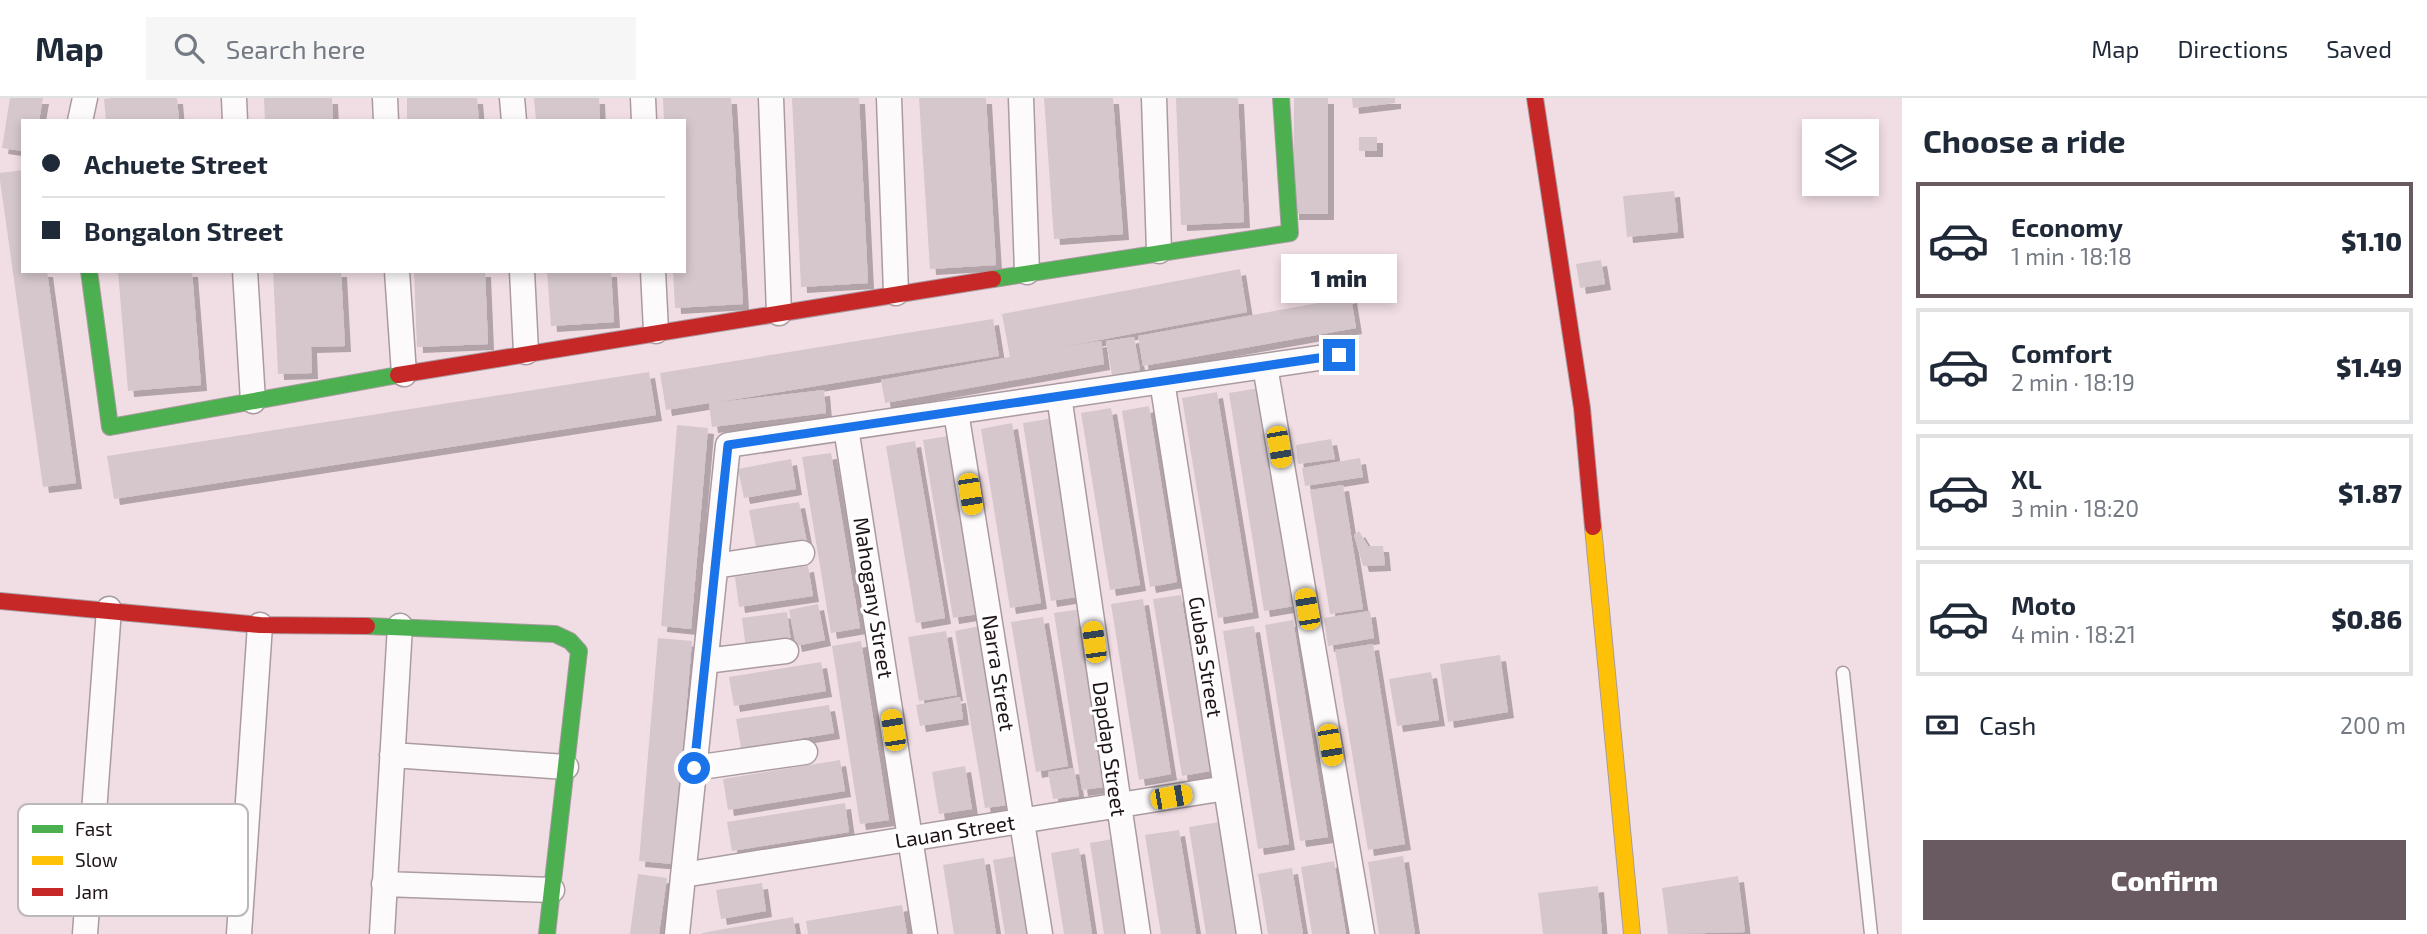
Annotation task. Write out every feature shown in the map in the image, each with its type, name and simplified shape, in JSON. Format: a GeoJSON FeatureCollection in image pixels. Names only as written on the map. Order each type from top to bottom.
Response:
{"type":"FeatureCollection","features":[{"type":"Feature","properties":{"kind":"street"},"geometry":{"type":"LineString","coordinates":[[80,119],[85,98]]}},
{"type":"Feature","properties":{"kind":"street"},"geometry":{"type":"LineString","coordinates":[[234,98],[235,119]]}},
{"type":"Feature","properties":{"kind":"street"},"geometry":{"type":"LineString","coordinates":[[385,98],[386,119]]}},
{"type":"Feature","properties":{"kind":"street"},"geometry":{"type":"LineString","coordinates":[[512,98],[514,119]]}},
{"type":"Feature","properties":{"kind":"street"},"geometry":{"type":"LineString","coordinates":[[643,98],[644,119]]}},
{"type":"Feature","properties":{"kind":"street"},"geometry":{"type":"LineString","coordinates":[[771,98],[779,313]]}},
{"type":"Feature","properties":{"kind":"street"},"geometry":{"type":"LineString","coordinates":[[890,98],[896,293]]}},
{"type":"Feature","properties":{"kind":"street"},"geometry":{"type":"LineString","coordinates":[[1021,98],[1027,272]]}},
{"type":"Feature","properties":{"kind":"street"},"geometry":{"type":"LineString","coordinates":[[1154,98],[1159,251]]}},
{"type":"Feature","properties":{"kind":"street"},"geometry":{"type":"LineString","coordinates":[[89,273],[110,427],[526,352],[1159,251],[1290,233],[1281,98]]}},
{"type":"Feature","properties":{"kind":"street"},"geometry":{"type":"LineString","coordinates":[[1535,98],[1581,408],[1632,934]]}},
{"type":"Feature","properties":{"kind":"street"},"geometry":{"type":"LineString","coordinates":[[245,273],[253,401]]}},
{"type":"Feature","properties":{"kind":"street"},"geometry":{"type":"LineString","coordinates":[[397,273],[404,374]]}},
{"type":"Feature","properties":{"kind":"street"},"geometry":{"type":"LineString","coordinates":[[522,273],[526,352]]}},
{"type":"Feature","properties":{"kind":"street"},"geometry":{"type":"LineString","coordinates":[[653,273],[656,331]]}},
{"type":"Feature","properties":{"kind":"street"},"geometry":{"type":"LineString","coordinates":[[677,934],[728,445],[1339,355]]}},
{"type":"Feature","properties":{"kind":"street"},"geometry":{"type":"LineString","coordinates":[[1265,366],[1362,934]]}},
{"type":"Feature","properties":{"kind":"street","name":"Gubas Street"},"geometry":{"type":"LineString","coordinates":[[1161,381],[1249,934]]}},
{"type":"Feature","properties":{"kind":"street","name":"Dapdap Street"},"geometry":{"type":"LineString","coordinates":[[1059,397],[1117,806],[1138,934]]}},
{"type":"Feature","properties":{"kind":"street","name":"Narra Street"},"geometry":{"type":"LineString","coordinates":[[956,412],[1040,934]]}},
{"type":"Feature","properties":{"kind":"street","name":"Mahogany Street"},"geometry":{"type":"LineString","coordinates":[[846,428],[925,934]]}},
{"type":"Feature","properties":{"kind":"street"},"geometry":{"type":"LineString","coordinates":[[715,566],[802,553]]}},
{"type":"Feature","properties":{"kind":"street"},"geometry":{"type":"LineString","coordinates":[[0,601],[260,625],[400,626],[555,634],[570,640],[579,651],[547,934]]}},
{"type":"Feature","properties":{"kind":"street"},"geometry":{"type":"LineString","coordinates":[[95,804],[109,609]]}},
{"type":"Feature","properties":{"kind":"street"},"geometry":{"type":"LineString","coordinates":[[248,804],[260,625]]}},
{"type":"Feature","properties":{"kind":"street"},"geometry":{"type":"LineString","coordinates":[[382,934],[400,626]]}},
{"type":"Feature","properties":{"kind":"street"},"geometry":{"type":"LineString","coordinates":[[706,661],[786,651]]}},
{"type":"Feature","properties":{"kind":"street"},"geometry":{"type":"LineString","coordinates":[[694,768],[804,752]]}},
{"type":"Feature","properties":{"kind":"street"},"geometry":{"type":"LineString","coordinates":[[392,755],[566,767]]}},
{"type":"Feature","properties":{"kind":"street","name":"Lauan Street"},"geometry":{"type":"LineString","coordinates":[[683,874],[1226,788]]}},
{"type":"Feature","properties":{"kind":"street"},"geometry":{"type":"LineString","coordinates":[[384,884],[552,890]]}},
{"type":"Feature","properties":{"kind":"street"},"geometry":{"type":"LineString","coordinates":[[85,934],[86,916]]}},
{"type":"Feature","properties":{"kind":"street"},"geometry":{"type":"LineString","coordinates":[[239,934],[240,916]]}},
{"type":"Feature","properties":{"kind":"lane"},"geometry":{"type":"LineString","coordinates":[[1843,673],[1871,934]]}},
{"type":"Feature","properties":{"kind":"building"},"geometry":{"type":"Polygon","coordinates":[[[10,98],[43,98],[39,119],[21,119],[21,151],[2,148],[10,98]]]}},
{"type":"Feature","properties":{"kind":"building"},"geometry":{"type":"Polygon","coordinates":[[[177,98],[179,119],[106,119],[104,99],[177,98]]]}},
{"type":"Feature","properties":{"kind":"building"},"geometry":{"type":"Polygon","coordinates":[[[264,98],[332,98],[333,119],[265,119],[264,98]]]}},
{"type":"Feature","properties":{"kind":"building"},"geometry":{"type":"Polygon","coordinates":[[[407,98],[477,98],[479,119],[407,119],[407,98]]]}},
{"type":"Feature","properties":{"kind":"building"},"geometry":{"type":"Polygon","coordinates":[[[534,98],[599,98],[600,119],[536,119],[534,98]]]}},
{"type":"Feature","properties":{"kind":"building"},"geometry":{"type":"Polygon","coordinates":[[[663,98],[731,98],[743,304],[675,308],[673,273],[686,273],[686,119],[664,119],[663,98]]]}},
{"type":"Feature","properties":{"kind":"building"},"geometry":{"type":"Polygon","coordinates":[[[792,98],[859,98],[868,283],[801,287],[792,98]]]}},
{"type":"Feature","properties":{"kind":"building"},"geometry":{"type":"Polygon","coordinates":[[[919,98],[986,98],[996,265],[930,269],[919,98]]]}},
{"type":"Feature","properties":{"kind":"building"},"geometry":{"type":"Polygon","coordinates":[[[1044,98],[1113,98],[1123,234],[1054,239],[1044,98]]]}},
{"type":"Feature","properties":{"kind":"building"},"geometry":{"type":"Polygon","coordinates":[[[1176,98],[1238,98],[1244,222],[1181,225],[1176,98]]]}},
{"type":"Feature","properties":{"kind":"building"},"geometry":{"type":"Polygon","coordinates":[[[1294,98],[1328,98],[1328,214],[1293,214],[1294,98]]]}},
{"type":"Feature","properties":{"kind":"building"},"geometry":{"type":"Polygon","coordinates":[[[1352,98],[1395,98],[1395,103],[1353,108],[1352,98]]]}},
{"type":"Feature","properties":{"kind":"building"},"geometry":{"type":"Polygon","coordinates":[[[1359,137],[1377,137],[1377,151],[1359,151],[1359,137]]]}},
{"type":"Feature","properties":{"kind":"building"},"geometry":{"type":"Polygon","coordinates":[[[21,170],[21,273],[47,273],[76,483],[43,487],[0,173],[21,170]]]}},
{"type":"Feature","properties":{"kind":"building"},"geometry":{"type":"Polygon","coordinates":[[[1674,191],[1678,232],[1627,237],[1623,196],[1674,191]]]}},
{"type":"Feature","properties":{"kind":"building"},"geometry":{"type":"Polygon","coordinates":[[[1601,260],[1605,284],[1580,288],[1576,264],[1601,260]]]}},
{"type":"Feature","properties":{"kind":"building"},"geometry":{"type":"Polygon","coordinates":[[[1240,269],[1247,312],[1057,348],[1101,341],[1104,364],[885,403],[881,380],[1010,357],[1002,314],[1240,269]]]}},
{"type":"Feature","properties":{"kind":"building"},"geometry":{"type":"Polygon","coordinates":[[[118,273],[192,273],[201,385],[128,391],[118,273]]]}},
{"type":"Feature","properties":{"kind":"building"},"geometry":{"type":"Polygon","coordinates":[[[273,273],[341,273],[345,346],[311,347],[312,373],[278,374],[273,273]]]}},
{"type":"Feature","properties":{"kind":"building"},"geometry":{"type":"Polygon","coordinates":[[[414,273],[485,273],[488,344],[417,347],[414,273]]]}},
{"type":"Feature","properties":{"kind":"building"},"geometry":{"type":"Polygon","coordinates":[[[547,273],[611,273],[614,322],[551,326],[547,273]]]}},
{"type":"Feature","properties":{"kind":"building"},"geometry":{"type":"Polygon","coordinates":[[[1351,297],[1356,328],[1143,366],[1138,336],[1351,297]]]}},
{"type":"Feature","properties":{"kind":"building"},"geometry":{"type":"Polygon","coordinates":[[[993,319],[999,356],[712,403],[824,390],[826,413],[712,427],[709,403],[666,410],[660,373],[993,319]]]}},
{"type":"Feature","properties":{"kind":"building"},"geometry":{"type":"Polygon","coordinates":[[[1134,337],[1140,370],[1112,375],[1106,341],[1134,337]]]}},
{"type":"Feature","properties":{"kind":"building"},"geometry":{"type":"Polygon","coordinates":[[[649,372],[656,415],[114,499],[107,456],[649,372]]]}},
{"type":"Feature","properties":{"kind":"building"},"geometry":{"type":"Polygon","coordinates":[[[1259,388],[1294,606],[1264,611],[1229,393],[1259,388]]]}},
{"type":"Feature","properties":{"kind":"building"},"geometry":{"type":"Polygon","coordinates":[[[1217,392],[1253,612],[1218,618],[1182,398],[1217,392]]]}},
{"type":"Feature","properties":{"kind":"building"},"geometry":{"type":"Polygon","coordinates":[[[1149,406],[1177,582],[1150,587],[1122,411],[1149,406]]]}},
{"type":"Feature","properties":{"kind":"building"},"geometry":{"type":"Polygon","coordinates":[[[1111,408],[1140,585],[1110,590],[1081,413],[1111,408]]]}},
{"type":"Feature","properties":{"kind":"building"},"geometry":{"type":"Polygon","coordinates":[[[1053,418],[1082,596],[1051,601],[1023,423],[1053,418]]]}},
{"type":"Feature","properties":{"kind":"building"},"geometry":{"type":"Polygon","coordinates":[[[1012,423],[1041,603],[1010,608],[981,429],[1012,423]]]}},
{"type":"Feature","properties":{"kind":"building"},"geometry":{"type":"Polygon","coordinates":[[[677,425],[708,428],[691,629],[661,626],[677,425]]]}},
{"type":"Feature","properties":{"kind":"building"},"geometry":{"type":"Polygon","coordinates":[[[955,435],[984,613],[953,618],[923,440],[955,435]]]}},
{"type":"Feature","properties":{"kind":"building"},"geometry":{"type":"Polygon","coordinates":[[[1331,439],[1335,459],[1298,464],[1296,445],[1331,439]]]}},
{"type":"Feature","properties":{"kind":"building"},"geometry":{"type":"Polygon","coordinates":[[[915,441],[945,618],[916,623],[886,446],[915,441]]]}},
{"type":"Feature","properties":{"kind":"building"},"geometry":{"type":"Polygon","coordinates":[[[831,453],[860,628],[831,633],[802,457],[831,453]]]}},
{"type":"Feature","properties":{"kind":"building"},"geometry":{"type":"Polygon","coordinates":[[[1360,458],[1363,477],[1305,486],[1302,468],[1360,458]]]}},
{"type":"Feature","properties":{"kind":"building"},"geometry":{"type":"Polygon","coordinates":[[[791,459],[796,489],[744,498],[738,469],[791,459]]]}},
{"type":"Feature","properties":{"kind":"building"},"geometry":{"type":"Polygon","coordinates":[[[1343,485],[1363,609],[1330,614],[1310,490],[1343,485]]]}},
{"type":"Feature","properties":{"kind":"building"},"geometry":{"type":"Polygon","coordinates":[[[799,502],[807,543],[757,552],[749,510],[799,502]]]}},
{"type":"Feature","properties":{"kind":"building"},"geometry":{"type":"Polygon","coordinates":[[[1359,531],[1368,546],[1383,546],[1385,565],[1363,566],[1354,535],[1359,531]]]}},
{"type":"Feature","properties":{"kind":"building"},"geometry":{"type":"Polygon","coordinates":[[[808,566],[813,596],[739,607],[735,577],[808,566]]]}},
{"type":"Feature","properties":{"kind":"building"},"geometry":{"type":"Polygon","coordinates":[[[1181,595],[1210,771],[1182,776],[1153,599],[1181,595]]]}},
{"type":"Feature","properties":{"kind":"building"},"geometry":{"type":"Polygon","coordinates":[[[1143,599],[1171,774],[1139,780],[1111,604],[1143,599]]]}},
{"type":"Feature","properties":{"kind":"building"},"geometry":{"type":"Polygon","coordinates":[[[818,604],[825,640],[796,646],[789,610],[818,604]]]}},
{"type":"Feature","properties":{"kind":"building"},"geometry":{"type":"Polygon","coordinates":[[[1082,609],[1111,786],[1082,790],[1054,613],[1082,609]]]}},
{"type":"Feature","properties":{"kind":"building"},"geometry":{"type":"Polygon","coordinates":[[[1370,611],[1374,638],[1328,646],[1324,618],[1370,611]]]}},
{"type":"Feature","properties":{"kind":"building"},"geometry":{"type":"Polygon","coordinates":[[[787,612],[791,642],[746,649],[742,618],[787,612]]]}},
{"type":"Feature","properties":{"kind":"building"},"geometry":{"type":"Polygon","coordinates":[[[1043,617],[1068,766],[1036,772],[1011,622],[1043,617]]]}},
{"type":"Feature","properties":{"kind":"building"},"geometry":{"type":"Polygon","coordinates":[[[1293,620],[1328,837],[1300,841],[1265,625],[1293,620]]]}},
{"type":"Feature","properties":{"kind":"building"},"geometry":{"type":"Polygon","coordinates":[[[985,625],[1015,804],[985,808],[955,631],[985,625]]]}},
{"type":"Feature","properties":{"kind":"building"},"geometry":{"type":"Polygon","coordinates":[[[1254,626],[1289,844],[1258,849],[1223,631],[1254,626]]]}},
{"type":"Feature","properties":{"kind":"building"},"geometry":{"type":"Polygon","coordinates":[[[946,631],[957,695],[919,701],[908,637],[946,631]]]}},
{"type":"Feature","properties":{"kind":"building"},"geometry":{"type":"Polygon","coordinates":[[[658,638],[692,641],[673,864],[639,861],[658,638]]]}},
{"type":"Feature","properties":{"kind":"building"},"geometry":{"type":"Polygon","coordinates":[[[861,641],[889,820],[860,824],[832,646],[861,641]]]}},
{"type":"Feature","properties":{"kind":"building"},"geometry":{"type":"Polygon","coordinates":[[[1373,644],[1405,844],[1368,850],[1335,650],[1373,644]]]}},
{"type":"Feature","properties":{"kind":"building"},"geometry":{"type":"Polygon","coordinates":[[[1500,655],[1508,712],[1448,722],[1440,664],[1500,655]]]}},
{"type":"Feature","properties":{"kind":"building"},"geometry":{"type":"Polygon","coordinates":[[[821,662],[826,691],[734,706],[729,677],[821,662]]]}},
{"type":"Feature","properties":{"kind":"building"},"geometry":{"type":"Polygon","coordinates":[[[1431,672],[1439,720],[1397,726],[1389,679],[1431,672]]]}},
{"type":"Feature","properties":{"kind":"building"},"geometry":{"type":"Polygon","coordinates":[[[960,697],[963,719],[920,726],[916,705],[960,697]]]}},
{"type":"Feature","properties":{"kind":"building"},"geometry":{"type":"Polygon","coordinates":[[[829,705],[834,733],[741,748],[736,719],[829,705]]]}},
{"type":"Feature","properties":{"kind":"building"},"geometry":{"type":"Polygon","coordinates":[[[840,760],[845,791],[728,810],[723,779],[840,760]]]}},
{"type":"Feature","properties":{"kind":"building"},"geometry":{"type":"Polygon","coordinates":[[[965,766],[972,809],[939,814],[932,772],[965,766]]]}},
{"type":"Feature","properties":{"kind":"building"},"geometry":{"type":"Polygon","coordinates":[[[1074,768],[1079,796],[1053,799],[1048,772],[1074,768]]]}},
{"type":"Feature","properties":{"kind":"building"},"geometry":{"type":"Polygon","coordinates":[[[845,803],[849,832],[732,851],[727,822],[845,803]]]}},
{"type":"Feature","properties":{"kind":"building"},"geometry":{"type":"Polygon","coordinates":[[[1219,822],[1237,934],[1206,934],[1189,827],[1219,822]]]}},
{"type":"Feature","properties":{"kind":"building"},"geometry":{"type":"Polygon","coordinates":[[[1179,830],[1196,934],[1161,934],[1145,835],[1179,830]]]}},
{"type":"Feature","properties":{"kind":"building"},"geometry":{"type":"Polygon","coordinates":[[[1119,838],[1135,934],[1104,934],[1090,843],[1119,838]]]}},
{"type":"Feature","properties":{"kind":"building"},"geometry":{"type":"Polygon","coordinates":[[[1079,848],[1092,934],[1064,934],[1051,853],[1079,848]]]}},
{"type":"Feature","properties":{"kind":"building"},"geometry":{"type":"Polygon","coordinates":[[[1023,855],[1035,934],[1005,934],[993,860],[1023,855]]]}},
{"type":"Feature","properties":{"kind":"building"},"geometry":{"type":"Polygon","coordinates":[[[1403,856],[1415,934],[1379,934],[1368,862],[1403,856]]]}},
{"type":"Feature","properties":{"kind":"building"},"geometry":{"type":"Polygon","coordinates":[[[984,858],[996,934],[954,934],[943,865],[984,858]]]}},
{"type":"Feature","properties":{"kind":"building"},"geometry":{"type":"Polygon","coordinates":[[[1334,861],[1346,934],[1312,934],[1301,867],[1334,861]]]}},
{"type":"Feature","properties":{"kind":"building"},"geometry":{"type":"Polygon","coordinates":[[[1292,868],[1303,934],[1268,934],[1258,874],[1292,868]]]}},
{"type":"Feature","properties":{"kind":"building"},"geometry":{"type":"Polygon","coordinates":[[[638,874],[667,878],[659,934],[630,934],[638,874]]]}},
{"type":"Feature","properties":{"kind":"building"},"geometry":{"type":"Polygon","coordinates":[[[1738,876],[1745,932],[1668,934],[1662,888],[1738,876]]]}},
{"type":"Feature","properties":{"kind":"building"},"geometry":{"type":"Polygon","coordinates":[[[762,883],[766,911],[721,919],[716,890],[762,883]]]}},
{"type":"Feature","properties":{"kind":"building"},"geometry":{"type":"Polygon","coordinates":[[[1598,886],[1602,934],[1543,934],[1538,893],[1598,886]]]}},
{"type":"Feature","properties":{"kind":"building"},"geometry":{"type":"Polygon","coordinates":[[[902,905],[907,934],[808,934],[806,921],[902,905]]]}},
{"type":"Feature","properties":{"kind":"building"},"geometry":{"type":"Polygon","coordinates":[[[793,917],[796,934],[702,934],[702,933],[793,917]]]}},
{"type":"Feature","properties":{"kind":"traffic: fast"},"geometry":{"type":"LineString","coordinates":[[993,279],[1290,233],[1281,98]]}},
{"type":"Feature","properties":{"kind":"traffic: fast"},"geometry":{"type":"LineString","coordinates":[[89,273],[110,427],[398,375]]}},
{"type":"Feature","properties":{"kind":"traffic: fast"},"geometry":{"type":"LineString","coordinates":[[367,626],[555,634],[570,641],[579,651],[547,934]]}},
{"type":"Feature","properties":{"kind":"traffic: slow"},"geometry":{"type":"LineString","coordinates":[[1593,527],[1632,934]]}},
{"type":"Feature","properties":{"kind":"traffic: jam"},"geometry":{"type":"LineString","coordinates":[[1535,98],[1582,408],[1593,527]]}},
{"type":"Feature","properties":{"kind":"traffic: jam"},"geometry":{"type":"LineString","coordinates":[[398,375],[993,279]]}},
{"type":"Feature","properties":{"kind":"traffic: jam"},"geometry":{"type":"LineString","coordinates":[[0,601],[260,625],[367,626]]}},
{"type":"Feature","properties":{"kind":"route"},"geometry":{"type":"LineString","coordinates":[[694,768],[728,445],[1339,355]]}}]}
